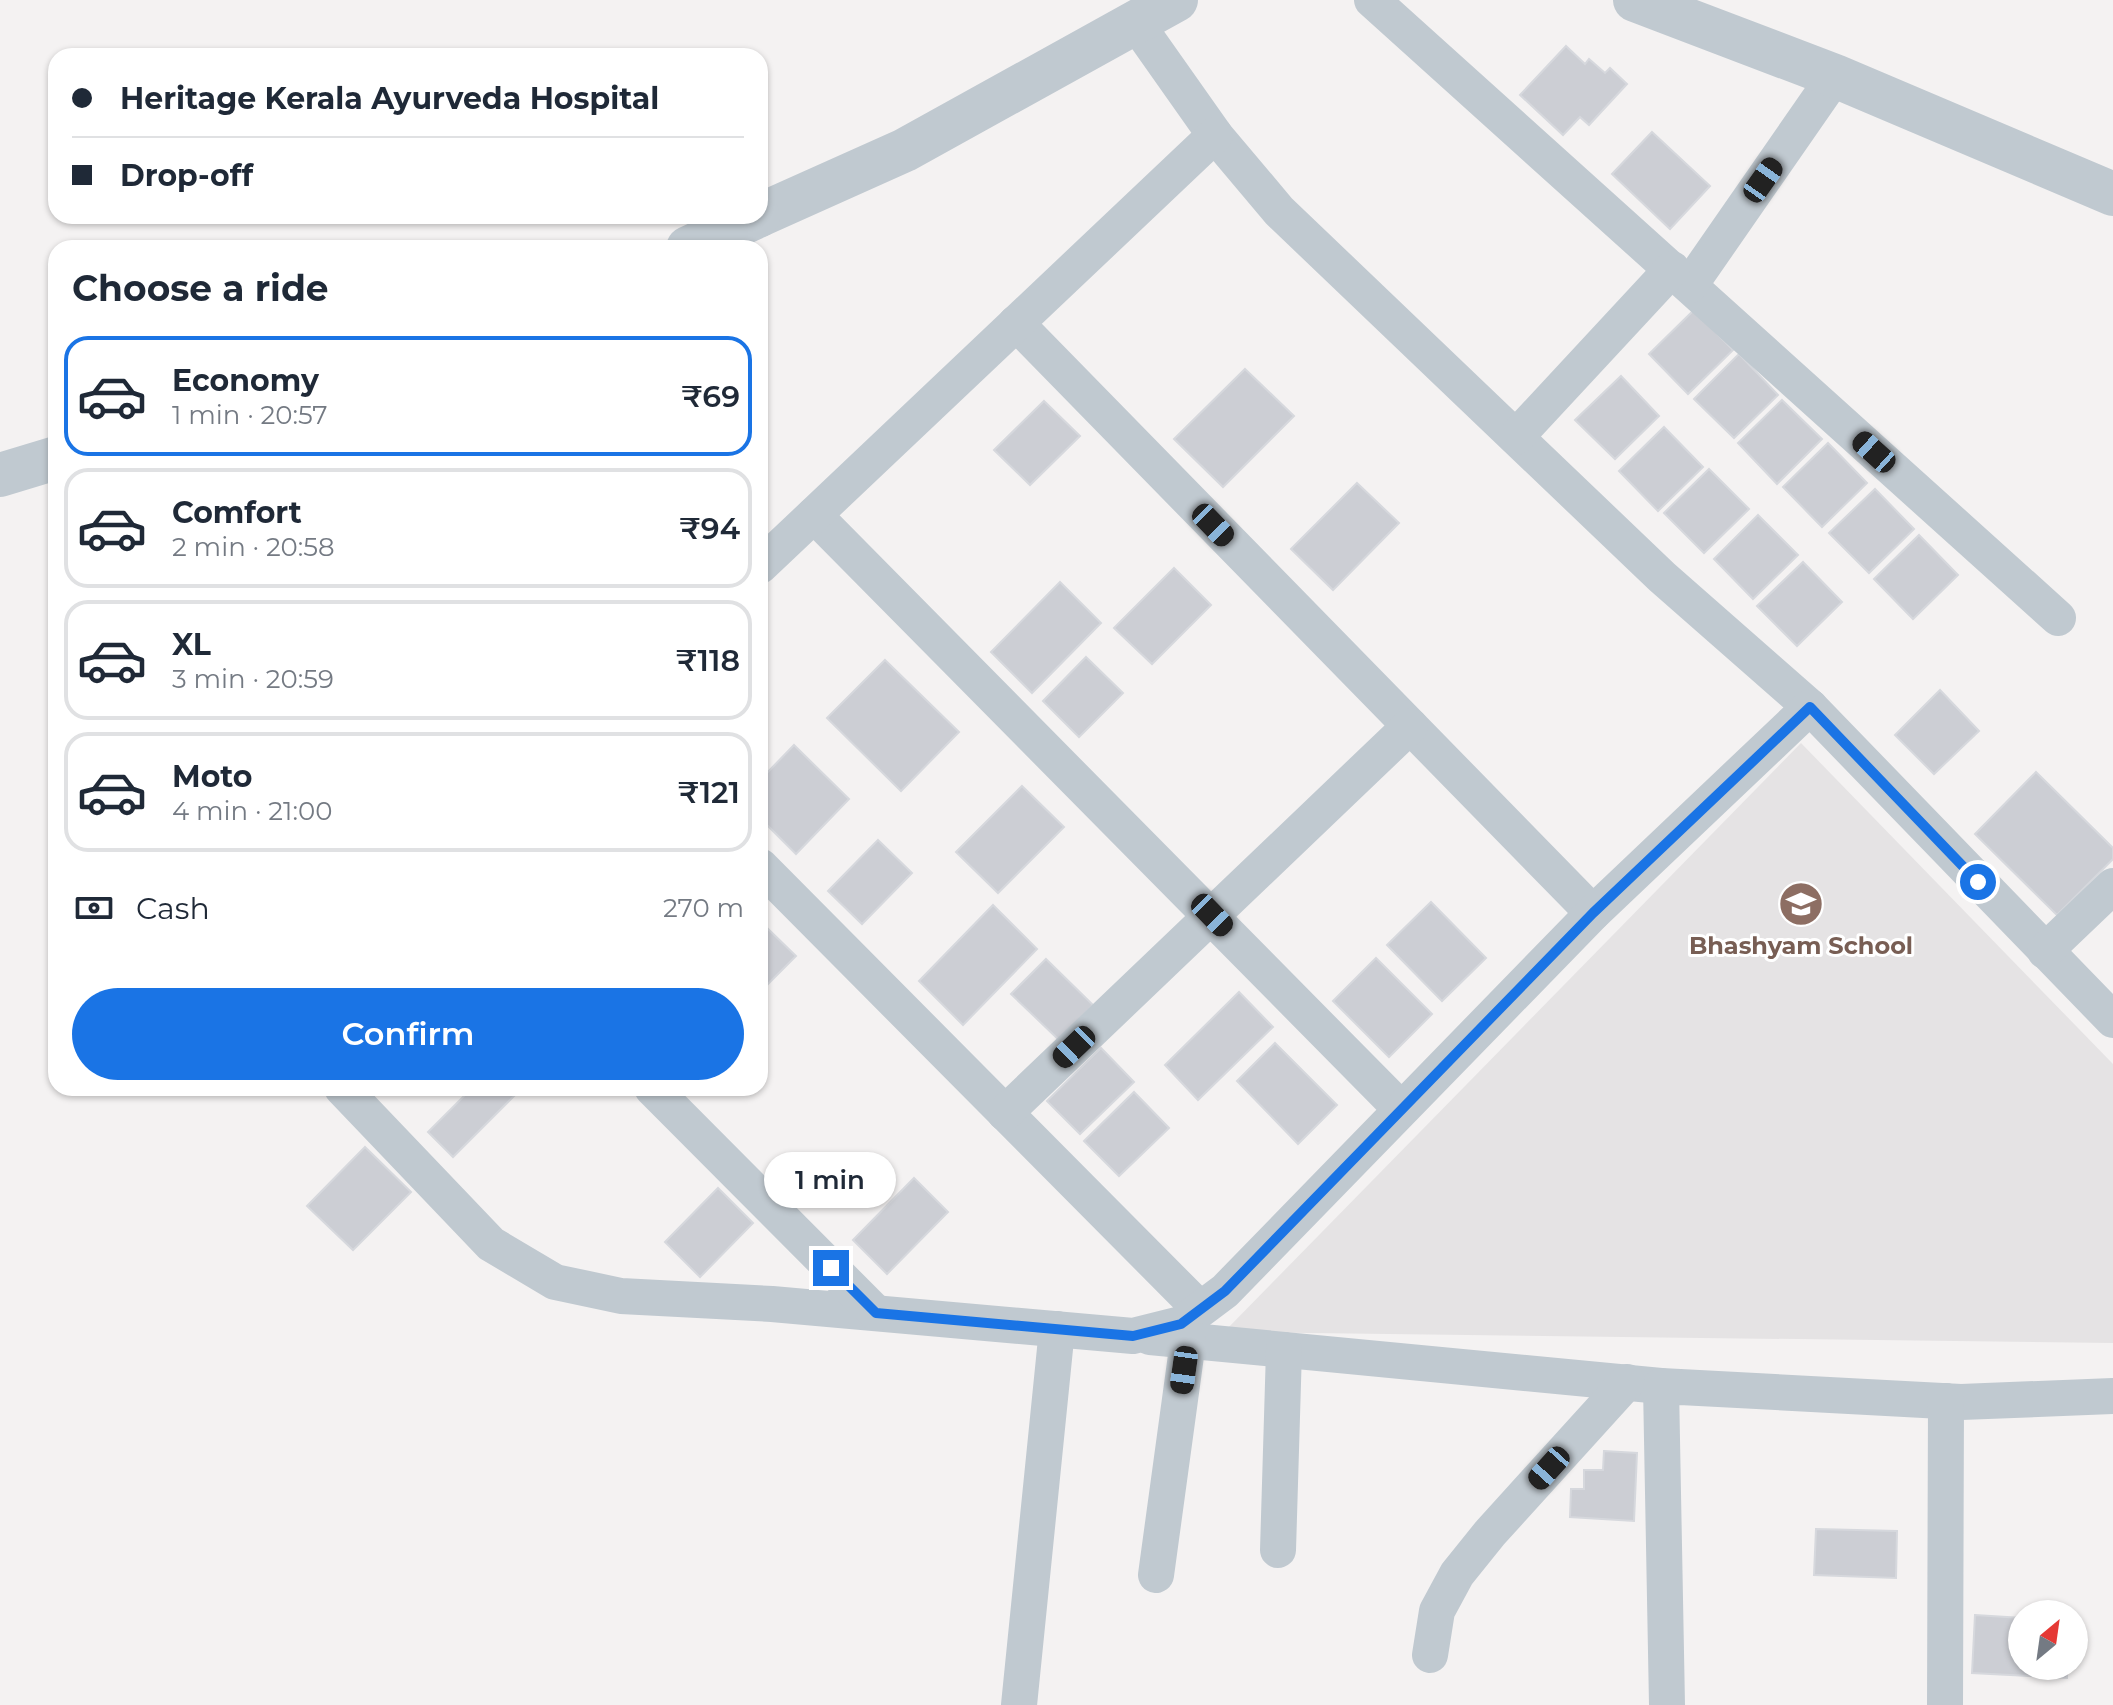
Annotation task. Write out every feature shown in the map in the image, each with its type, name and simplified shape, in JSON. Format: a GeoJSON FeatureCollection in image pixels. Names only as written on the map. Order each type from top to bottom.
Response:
{"type":"FeatureCollection","features":[{"type":"Feature","properties":{"kind":"street"},"geometry":{"type":"LineString","coordinates":[[768,212],[905,150],[1176,0]]}},
{"type":"Feature","properties":{"kind":"street"},"geometry":{"type":"LineString","coordinates":[[1372,0],[2058,618]]}},
{"type":"Feature","properties":{"kind":"street"},"geometry":{"type":"LineString","coordinates":[[1635,0],[1835,76],[2113,194]]}},
{"type":"Feature","properties":{"kind":"street"},"geometry":{"type":"LineString","coordinates":[[1136,23],[1215,135],[1279,211],[1662,577],[1810,707],[2113,1020]]}},
{"type":"Feature","properties":{"kind":"street"},"geometry":{"type":"LineString","coordinates":[[1516,437],[1681,277],[1835,76]]}},
{"type":"Feature","properties":{"kind":"street"},"geometry":{"type":"LineString","coordinates":[[768,558],[1215,135]]}},
{"type":"Feature","properties":{"kind":"street"},"geometry":{"type":"LineString","coordinates":[[706,240],[741,224]]}},
{"type":"Feature","properties":{"kind":"street"},"geometry":{"type":"LineString","coordinates":[[1016,323],[1593,913]]}},
{"type":"Feature","properties":{"kind":"street"},"geometry":{"type":"LineString","coordinates":[[0,475],[48,460]]}},
{"type":"Feature","properties":{"kind":"street"},"geometry":{"type":"LineString","coordinates":[[814,515],[1401,1109]]}},
{"type":"Feature","properties":{"kind":"street"},"geometry":{"type":"LineString","coordinates":[[1156,1575],[1194,1325],[1593,913],[1810,707]]}},
{"type":"Feature","properties":{"kind":"street"},"geometry":{"type":"LineString","coordinates":[[1005,1113],[1410,726]]}},
{"type":"Feature","properties":{"kind":"street"},"geometry":{"type":"LineString","coordinates":[[768,874],[1005,1113],[1194,1325]]}},
{"type":"Feature","properties":{"kind":"street"},"geometry":{"type":"LineString","coordinates":[[2045,951],[2113,886]]}},
{"type":"Feature","properties":{"kind":"street"},"geometry":{"type":"LineString","coordinates":[[350,1096],[491,1244],[555,1282],[621,1296],[772,1304],[1133,1336],[1181,1324],[1194,1325],[1284,1350],[1644,1384],[1946,1401],[2113,1396]]}},
{"type":"Feature","properties":{"kind":"street"},"geometry":{"type":"LineString","coordinates":[[660,1096],[876,1313]]}},
{"type":"Feature","properties":{"kind":"street"},"geometry":{"type":"LineString","coordinates":[[1019,1705],[1057,1329]]}},
{"type":"Feature","properties":{"kind":"street"},"geometry":{"type":"LineString","coordinates":[[1278,1550],[1284,1350]]}},
{"type":"Feature","properties":{"kind":"street"},"geometry":{"type":"LineString","coordinates":[[1430,1655],[1437,1611],[1457,1574],[1490,1533],[1644,1384]]}},
{"type":"Feature","properties":{"kind":"street"},"geometry":{"type":"LineString","coordinates":[[1644,1384],[1667,1705]]}},
{"type":"Feature","properties":{"kind":"street"},"geometry":{"type":"LineString","coordinates":[[1945,1705],[1946,1401]]}},
{"type":"Feature","properties":{"kind":"shaded area","name":"Bhashyam School"},"geometry":{"type":"Polygon","coordinates":[[[1801,743],[2113,1064],[2113,1343],[1224,1332],[1801,743]]]}},
{"type":"Feature","properties":{"kind":"building"},"geometry":{"type":"Polygon","coordinates":[[[1566,46],[1585,64],[1589,59],[1605,73],[1610,68],[1627,84],[1589,125],[1580,117],[1563,135],[1520,95],[1566,46]]]}},
{"type":"Feature","properties":{"kind":"building"},"geometry":{"type":"Polygon","coordinates":[[[1652,132],[1710,186],[1670,229],[1612,174],[1652,132]]]}},
{"type":"Feature","properties":{"kind":"building"},"geometry":{"type":"Polygon","coordinates":[[[1694,310],[1733,350],[1688,394],[1649,354],[1694,310]]]}},
{"type":"Feature","properties":{"kind":"building"},"geometry":{"type":"Polygon","coordinates":[[[1739,354],[1778,395],[1734,438],[1694,399],[1739,354]]]}},
{"type":"Feature","properties":{"kind":"building"},"geometry":{"type":"Polygon","coordinates":[[[1245,369],[1294,416],[1223,487],[1174,439],[1245,369]]]}},
{"type":"Feature","properties":{"kind":"building"},"geometry":{"type":"Polygon","coordinates":[[[1621,376],[1659,416],[1615,459],[1575,420],[1621,376]]]}},
{"type":"Feature","properties":{"kind":"building"},"geometry":{"type":"Polygon","coordinates":[[[1782,400],[1822,439],[1777,484],[1738,443],[1782,400]]]}},
{"type":"Feature","properties":{"kind":"building"},"geometry":{"type":"Polygon","coordinates":[[[1044,401],[1080,436],[1030,485],[994,450],[1044,401]]]}},
{"type":"Feature","properties":{"kind":"building"},"geometry":{"type":"Polygon","coordinates":[[[1664,427],[1703,467],[1658,511],[1619,471],[1664,427]]]}},
{"type":"Feature","properties":{"kind":"building"},"geometry":{"type":"Polygon","coordinates":[[[1828,443],[1867,483],[1822,527],[1783,487],[1828,443]]]}},
{"type":"Feature","properties":{"kind":"building"},"geometry":{"type":"Polygon","coordinates":[[[1709,469],[1749,509],[1704,553],[1664,513],[1709,469]]]}},
{"type":"Feature","properties":{"kind":"building"},"geometry":{"type":"Polygon","coordinates":[[[1357,483],[1399,523],[1333,590],[1291,549],[1357,483]]]}},
{"type":"Feature","properties":{"kind":"building"},"geometry":{"type":"Polygon","coordinates":[[[1875,489],[1914,529],[1869,573],[1829,533],[1875,489]]]}},
{"type":"Feature","properties":{"kind":"building"},"geometry":{"type":"Polygon","coordinates":[[[1758,515],[1798,555],[1753,599],[1714,559],[1758,515]]]}},
{"type":"Feature","properties":{"kind":"building"},"geometry":{"type":"Polygon","coordinates":[[[1919,535],[1958,575],[1913,619],[1874,579],[1919,535]]]}},
{"type":"Feature","properties":{"kind":"building"},"geometry":{"type":"Polygon","coordinates":[[[1803,562],[1842,602],[1797,646],[1757,606],[1803,562]]]}},
{"type":"Feature","properties":{"kind":"building"},"geometry":{"type":"Polygon","coordinates":[[[1174,568],[1211,605],[1152,664],[1114,628],[1174,568]]]}},
{"type":"Feature","properties":{"kind":"building"},"geometry":{"type":"Polygon","coordinates":[[[1060,582],[1101,623],[1032,693],[991,652],[1060,582]]]}},
{"type":"Feature","properties":{"kind":"building"},"geometry":{"type":"Polygon","coordinates":[[[1086,657],[1123,693],[1079,737],[1043,701],[1086,657]]]}},
{"type":"Feature","properties":{"kind":"building"},"geometry":{"type":"Polygon","coordinates":[[[885,660],[959,732],[901,791],[827,718],[885,660]]]}},
{"type":"Feature","properties":{"kind":"building"},"geometry":{"type":"Polygon","coordinates":[[[1940,690],[1979,731],[1934,774],[1895,735],[1940,690]]]}},
{"type":"Feature","properties":{"kind":"building"},"geometry":{"type":"Polygon","coordinates":[[[794,745],[849,799],[796,854],[768,826],[768,772],[794,745]]]}},
{"type":"Feature","properties":{"kind":"building"},"geometry":{"type":"Polygon","coordinates":[[[2036,772],[2113,848],[2113,859],[2057,915],[1975,834],[2036,772]]]}},
{"type":"Feature","properties":{"kind":"building"},"geometry":{"type":"Polygon","coordinates":[[[1022,786],[1064,827],[998,893],[956,852],[1022,786]]]}},
{"type":"Feature","properties":{"kind":"building"},"geometry":{"type":"Polygon","coordinates":[[[878,840],[912,873],[862,924],[828,891],[878,840]]]}},
{"type":"Feature","properties":{"kind":"building"},"geometry":{"type":"Polygon","coordinates":[[[1431,902],[1486,958],[1442,1001],[1387,945],[1431,902]]]}},
{"type":"Feature","properties":{"kind":"building"},"geometry":{"type":"Polygon","coordinates":[[[993,905],[1037,949],[963,1025],[919,981],[993,905]]]}},
{"type":"Feature","properties":{"kind":"building"},"geometry":{"type":"Polygon","coordinates":[[[768,929],[796,956],[768,984],[768,929]]]}},
{"type":"Feature","properties":{"kind":"building"},"geometry":{"type":"Polygon","coordinates":[[[1376,958],[1432,1014],[1389,1057],[1333,1001],[1376,958]]]}},
{"type":"Feature","properties":{"kind":"building"},"geometry":{"type":"Polygon","coordinates":[[[1046,959],[1093,1005],[1059,1040],[1011,994],[1046,959]]]}},
{"type":"Feature","properties":{"kind":"building"},"geometry":{"type":"Polygon","coordinates":[[[1239,992],[1273,1027],[1198,1100],[1165,1065],[1239,992]]]}},
{"type":"Feature","properties":{"kind":"building"},"geometry":{"type":"Polygon","coordinates":[[[1275,1043],[1337,1105],[1298,1144],[1237,1081],[1275,1043]]]}},
{"type":"Feature","properties":{"kind":"building"},"geometry":{"type":"Polygon","coordinates":[[[1101,1048],[1134,1082],[1080,1134],[1047,1101],[1101,1048]]]}},
{"type":"Feature","properties":{"kind":"building"},"geometry":{"type":"Polygon","coordinates":[[[1134,1092],[1169,1128],[1119,1176],[1084,1141],[1134,1092]]]}},
{"type":"Feature","properties":{"kind":"building"},"geometry":{"type":"Polygon","coordinates":[[[464,1096],[514,1096],[453,1157],[428,1132],[464,1096]]]}},
{"type":"Feature","properties":{"kind":"building"},"geometry":{"type":"Polygon","coordinates":[[[365,1147],[411,1192],[353,1250],[307,1206],[365,1147]]]}},
{"type":"Feature","properties":{"kind":"building"},"geometry":{"type":"Polygon","coordinates":[[[914,1178],[948,1212],[887,1274],[853,1240],[914,1178]]]}},
{"type":"Feature","properties":{"kind":"building"},"geometry":{"type":"Polygon","coordinates":[[[718,1188],[753,1223],[700,1277],[665,1242],[718,1188]]]}},
{"type":"Feature","properties":{"kind":"building"},"geometry":{"type":"Polygon","coordinates":[[[1604,1451],[1637,1453],[1634,1521],[1570,1517],[1571,1489],[1584,1489],[1584,1470],[1603,1470],[1604,1451]]]}},
{"type":"Feature","properties":{"kind":"building"},"geometry":{"type":"Polygon","coordinates":[[[1816,1529],[1897,1531],[1896,1578],[1814,1575],[1816,1529]]]}},
{"type":"Feature","properties":{"kind":"building"},"geometry":{"type":"Polygon","coordinates":[[[1975,1615],[2008,1617],[2008,1675],[1972,1673],[1975,1615]]]}},
{"type":"Feature","properties":{"kind":"place","name":"Bhashyam School"},"geometry":{"type":"Point","coordinates":[1801,904]}},
{"type":"Feature","properties":{"kind":"route"},"geometry":{"type":"LineString","coordinates":[[831,1268],[876,1313],[1133,1336],[1181,1324],[1225,1291],[1593,913],[1810,707],[1978,882]]}}]}
